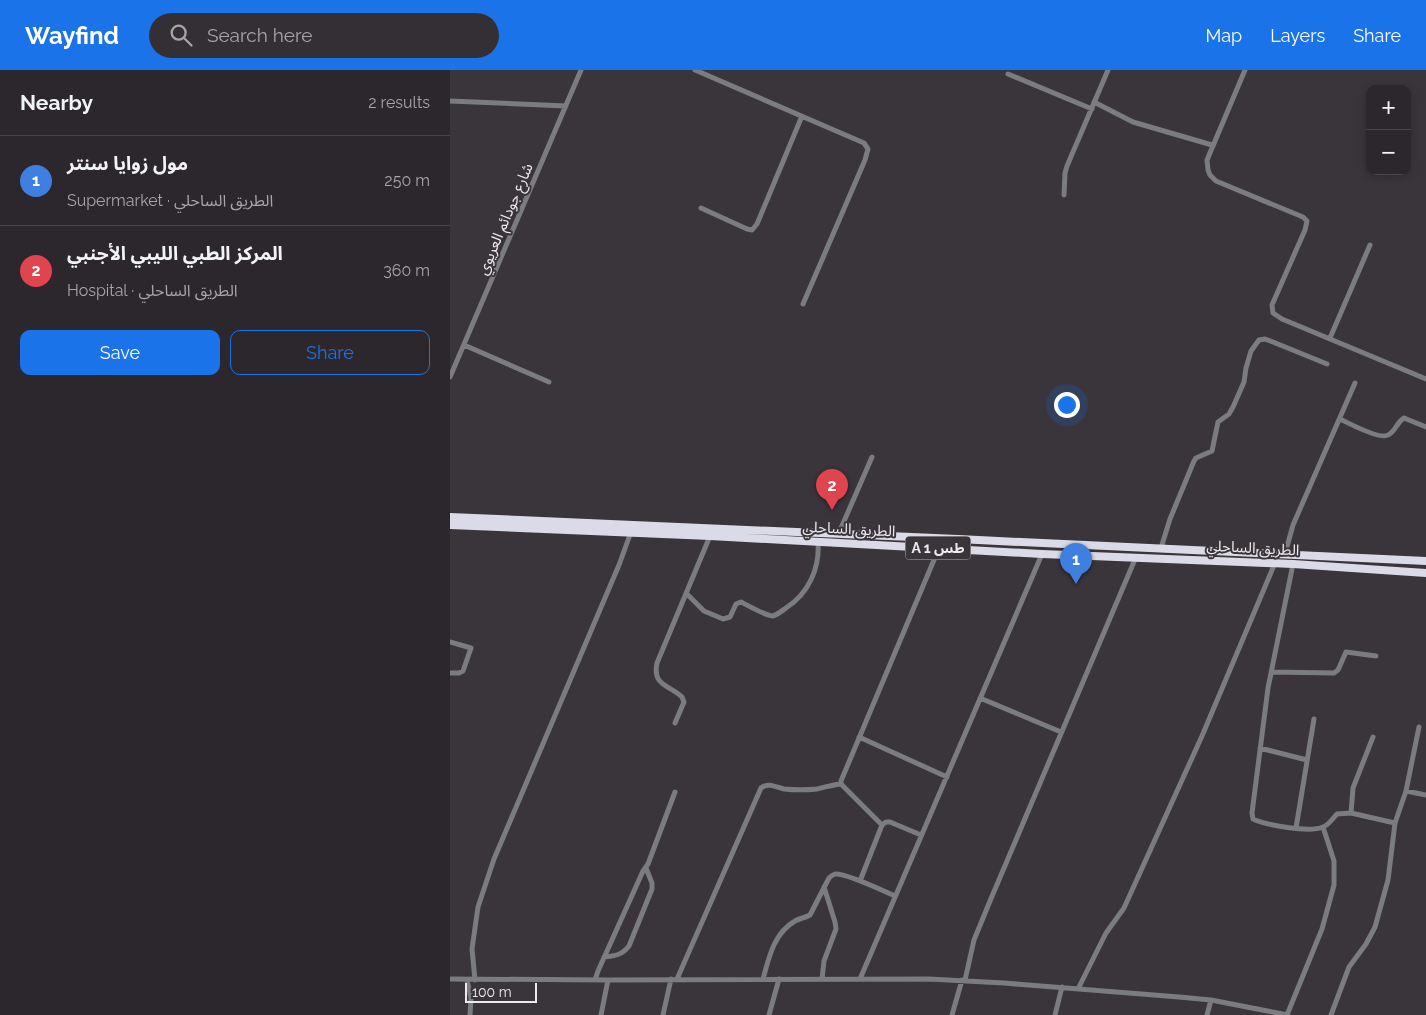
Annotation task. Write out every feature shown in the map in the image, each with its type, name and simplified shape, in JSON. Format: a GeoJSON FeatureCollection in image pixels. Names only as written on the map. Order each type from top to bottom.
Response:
{"type":"FeatureCollection","features":[{"type":"Feature","properties":{"kind":"highway","name":"الطريق الساحلي"},"geometry":{"type":"LineString","coordinates":[[450,517],[1426,561]]}},
{"type":"Feature","properties":{"kind":"highway","name":"الطريق الساحلي"},"geometry":{"type":"LineString","coordinates":[[450,525],[631,532],[1042,554],[1136,556],[1426,572]]}},
{"type":"Feature","properties":{"kind":"street","name":"شارع جودائم العريوي"},"geometry":{"type":"LineString","coordinates":[[450,377],[581,70]]}},
{"type":"Feature","properties":{"kind":"street"},"geometry":{"type":"LineString","coordinates":[[695,70],[864,143],[868,149],[862,169],[803,304]]}},
{"type":"Feature","properties":{"kind":"street"},"geometry":{"type":"LineString","coordinates":[[1064,195],[1067,166],[1108,70]]}},
{"type":"Feature","properties":{"kind":"street"},"geometry":{"type":"LineString","coordinates":[[1245,70],[1212,145],[1207,165],[1213,178],[1238,191],[1302,217],[1307,221],[1305,230],[1275,296],[1271,309],[1273,313],[1282,319],[1426,379]]}},
{"type":"Feature","properties":{"kind":"street"},"geometry":{"type":"LineString","coordinates":[[1008,74],[1092,109]]}},
{"type":"Feature","properties":{"kind":"street"},"geometry":{"type":"LineString","coordinates":[[450,101],[566,106]]}},
{"type":"Feature","properties":{"kind":"street"},"geometry":{"type":"LineString","coordinates":[[1094,102],[1134,122],[1212,145]]}},
{"type":"Feature","properties":{"kind":"street"},"geometry":{"type":"LineString","coordinates":[[701,208],[752,230],[757,224],[802,116]]}},
{"type":"Feature","properties":{"kind":"street"},"geometry":{"type":"LineString","coordinates":[[1330,338],[1370,246]]}},
{"type":"Feature","properties":{"kind":"street"},"geometry":{"type":"LineString","coordinates":[[1161,548],[1170,519],[1194,461],[1196,458],[1212,451],[1218,422],[1229,414],[1233,407],[1244,382],[1251,351],[1259,340],[1265,339],[1327,364]]}},
{"type":"Feature","properties":{"kind":"street"},"geometry":{"type":"LineString","coordinates":[[464,345],[549,382]]}},
{"type":"Feature","properties":{"kind":"street"},"geometry":{"type":"LineString","coordinates":[[1285,554],[1293,525],[1354,383]]}},
{"type":"Feature","properties":{"kind":"street"},"geometry":{"type":"LineString","coordinates":[[1340,419],[1374,434],[1384,436],[1388,435],[1400,420],[1404,418],[1426,427]]}},
{"type":"Feature","properties":{"kind":"street"},"geometry":{"type":"LineString","coordinates":[[838,535],[872,457]]}},
{"type":"Feature","properties":{"kind":"street"},"geometry":{"type":"LineString","coordinates":[[475,980],[472,949],[481,894],[494,859],[567,692],[631,532]]}},
{"type":"Feature","properties":{"kind":"street"},"geometry":{"type":"LineString","coordinates":[[675,723],[684,702],[682,697],[660,681],[656,670],[710,536]]}},
{"type":"Feature","properties":{"kind":"street"},"geometry":{"type":"LineString","coordinates":[[687,594],[704,611],[723,619],[730,617],[736,604],[741,602],[770,615],[776,614],[797,601],[805,592],[813,576],[819,556],[818,542]]}},
{"type":"Feature","properties":{"kind":"street"},"geometry":{"type":"LineString","coordinates":[[841,784],[939,548]]}},
{"type":"Feature","properties":{"kind":"street"},"geometry":{"type":"LineString","coordinates":[[860,979],[1042,554]]}},
{"type":"Feature","properties":{"kind":"street"},"geometry":{"type":"LineString","coordinates":[[952,1015],[964,980],[974,940],[986,909],[1136,556]]}},
{"type":"Feature","properties":{"kind":"street"},"geometry":{"type":"LineString","coordinates":[[1078,989],[1106,933],[1124,908],[1202,736],[1275,563]]}},
{"type":"Feature","properties":{"kind":"street"},"geometry":{"type":"LineString","coordinates":[[1293,564],[1266,700],[1252,813],[1253,819],[1296,828],[1323,827],[1337,814],[1351,813],[1396,823]]}},
{"type":"Feature","properties":{"kind":"street"},"geometry":{"type":"LineString","coordinates":[[450,642],[471,648],[464,671],[450,673]]}},
{"type":"Feature","properties":{"kind":"street"},"geometry":{"type":"LineString","coordinates":[[1271,672],[1334,673],[1338,670],[1346,652],[1376,656]]}},
{"type":"Feature","properties":{"kind":"street"},"geometry":{"type":"LineString","coordinates":[[980,698],[1061,732]]}},
{"type":"Feature","properties":{"kind":"street"},"geometry":{"type":"LineString","coordinates":[[1296,828],[1314,719]]}},
{"type":"Feature","properties":{"kind":"street"},"geometry":{"type":"LineString","coordinates":[[1331,1015],[1349,967],[1366,944],[1375,927],[1388,880],[1396,823],[1406,791],[1419,727]]}},
{"type":"Feature","properties":{"kind":"street"},"geometry":{"type":"LineString","coordinates":[[860,737],[947,777]]}},
{"type":"Feature","properties":{"kind":"street"},"geometry":{"type":"LineString","coordinates":[[1351,813],[1353,788],[1373,737]]}},
{"type":"Feature","properties":{"kind":"street"},"geometry":{"type":"LineString","coordinates":[[1260,748],[1307,760]]}},
{"type":"Feature","properties":{"kind":"street"},"geometry":{"type":"LineString","coordinates":[[841,784],[882,825]]}},
{"type":"Feature","properties":{"kind":"street"},"geometry":{"type":"LineString","coordinates":[[677,979],[761,788],[768,785],[794,789],[816,789],[841,784]]}},
{"type":"Feature","properties":{"kind":"street"},"geometry":{"type":"LineString","coordinates":[[1406,791],[1426,795]]}},
{"type":"Feature","properties":{"kind":"street"},"geometry":{"type":"LineString","coordinates":[[595,980],[646,868],[675,792]]}},
{"type":"Feature","properties":{"kind":"street"},"geometry":{"type":"LineString","coordinates":[[860,881],[882,825],[890,822],[921,835]]}},
{"type":"Feature","properties":{"kind":"street"},"geometry":{"type":"LineString","coordinates":[[450,979],[964,980],[1211,1000],[1288,1015],[1322,929],[1334,885],[1334,861],[1323,827]]}},
{"type":"Feature","properties":{"kind":"street"},"geometry":{"type":"LineString","coordinates":[[604,957],[618,955],[629,946],[652,889],[652,883],[646,868]]}},
{"type":"Feature","properties":{"kind":"street"},"geometry":{"type":"LineString","coordinates":[[763,979],[776,940],[795,921],[810,915],[824,886],[832,875],[838,874],[860,881],[895,896]]}},
{"type":"Feature","properties":{"kind":"street"},"geometry":{"type":"LineString","coordinates":[[822,979],[824,961],[836,929],[824,886]]}},
{"type":"Feature","properties":{"kind":"street"},"geometry":{"type":"LineString","coordinates":[[662,1015],[671,979]]}},
{"type":"Feature","properties":{"kind":"street"},"geometry":{"type":"LineString","coordinates":[[769,1015],[779,979]]}},
{"type":"Feature","properties":{"kind":"street"},"geometry":{"type":"LineString","coordinates":[[466,980],[471,998],[470,1015]]}},
{"type":"Feature","properties":{"kind":"street"},"geometry":{"type":"LineString","coordinates":[[601,1015],[608,980]]}},
{"type":"Feature","properties":{"kind":"street"},"geometry":{"type":"LineString","coordinates":[[1055,1015],[1062,987]]}},
{"type":"Feature","properties":{"kind":"street"},"geometry":{"type":"LineString","coordinates":[[1208,1015],[1211,1000]]}},
{"type":"Feature","properties":{"kind":"place","name":"المركز الطبي الليبي الأجنبي"},"geometry":{"type":"Point","coordinates":[832,510]}},
{"type":"Feature","properties":{"kind":"place","name":"مول زوايا سنتر"},"geometry":{"type":"Point","coordinates":[1076,584]}}]}
